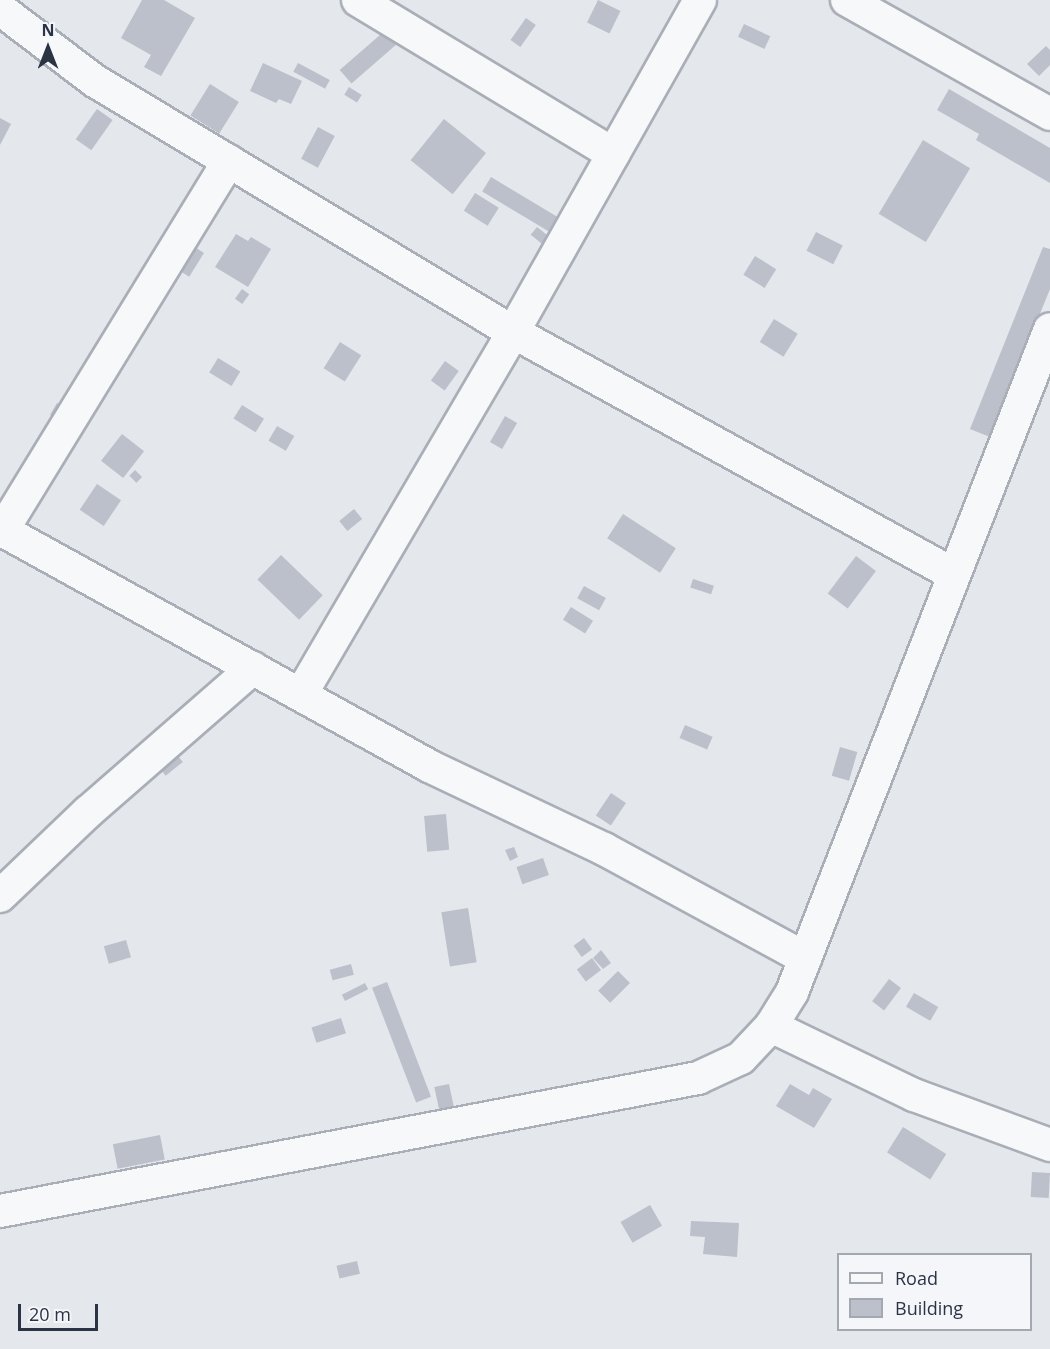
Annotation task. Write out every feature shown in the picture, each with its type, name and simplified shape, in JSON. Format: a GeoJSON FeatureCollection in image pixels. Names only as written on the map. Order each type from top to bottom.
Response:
{"type":"FeatureCollection","features":[{"type":"Feature","properties":{"kind":"street"},"geometry":{"type":"LineString","coordinates":[[358,0],[613,154]]}},
{"type":"Feature","properties":{"kind":"street"},"geometry":{"type":"LineString","coordinates":[[301,694],[513,332],[700,0]]}},
{"type":"Feature","properties":{"kind":"street"},"geometry":{"type":"LineString","coordinates":[[847,0],[1050,114]]}},
{"type":"Feature","properties":{"kind":"street"},"geometry":{"type":"LineString","coordinates":[[0,9],[95,81],[513,332],[953,574]]}},
{"type":"Feature","properties":{"kind":"street"},"geometry":{"type":"LineString","coordinates":[[229,161],[1,530],[429,766],[604,849],[805,958]]}},
{"type":"Feature","properties":{"kind":"street"},"geometry":{"type":"LineString","coordinates":[[0,1211],[698,1078],[741,1058],[771,1026],[792,993],[1050,329]]}},
{"type":"Feature","properties":{"kind":"street"},"geometry":{"type":"LineString","coordinates":[[0,896],[88,812],[253,668]]}},
{"type":"Feature","properties":{"kind":"street"},"geometry":{"type":"LineString","coordinates":[[771,1026],[914,1095],[1050,1145]]}},
{"type":"Feature","properties":{"kind":"building"},"geometry":{"type":"Polygon","coordinates":[[[142,0],[164,0],[195,18],[161,76],[144,67],[151,55],[121,38],[142,0]]]}},
{"type":"Feature","properties":{"kind":"building"},"geometry":{"type":"Polygon","coordinates":[[[598,0],[620,11],[610,33],[587,22],[598,0]]]}},
{"type":"Feature","properties":{"kind":"building"},"geometry":{"type":"Polygon","coordinates":[[[526,18],[536,25],[520,47],[511,40],[526,18]]]}},
{"type":"Feature","properties":{"kind":"building"},"geometry":{"type":"Polygon","coordinates":[[[744,24],[770,36],[764,49],[738,37],[744,24]]]}},
{"type":"Feature","properties":{"kind":"building"},"geometry":{"type":"Polygon","coordinates":[[[388,28],[400,42],[352,84],[340,70],[388,28]]]}},
{"type":"Feature","properties":{"kind":"building"},"geometry":{"type":"Polygon","coordinates":[[[1046,46],[1050,50],[1050,65],[1039,76],[1027,64],[1046,46]]]}},
{"type":"Feature","properties":{"kind":"building"},"geometry":{"type":"Polygon","coordinates":[[[263,63],[302,81],[291,104],[279,99],[276,103],[250,91],[263,63]]]}},
{"type":"Feature","properties":{"kind":"building"},"geometry":{"type":"Polygon","coordinates":[[[298,63],[330,80],[325,89],[293,72],[298,63]]]}},
{"type":"Feature","properties":{"kind":"building"},"geometry":{"type":"Polygon","coordinates":[[[210,84],[239,102],[219,133],[190,115],[210,84]]]}},
{"type":"Feature","properties":{"kind":"building"},"geometry":{"type":"Polygon","coordinates":[[[349,87],[362,95],[357,103],[344,95],[349,87]]]}},
{"type":"Feature","properties":{"kind":"building"},"geometry":{"type":"Polygon","coordinates":[[[949,89],[1050,148],[1050,183],[976,140],[979,134],[937,110],[949,89]]]}},
{"type":"Feature","properties":{"kind":"building"},"geometry":{"type":"Polygon","coordinates":[[[97,109],[113,120],[91,150],[76,139],[97,109]]]}},
{"type":"Feature","properties":{"kind":"building"},"geometry":{"type":"Polygon","coordinates":[[[0,118],[11,124],[0,145],[0,118]]]}},
{"type":"Feature","properties":{"kind":"building"},"geometry":{"type":"Polygon","coordinates":[[[444,119],[486,153],[453,194],[411,160],[444,119]]]}},
{"type":"Feature","properties":{"kind":"building"},"geometry":{"type":"Polygon","coordinates":[[[318,127],[335,136],[318,168],[301,159],[318,127]]]}},
{"type":"Feature","properties":{"kind":"building"},"geometry":{"type":"Polygon","coordinates":[[[923,140],[970,168],[926,242],[879,214],[923,140]]]}},
{"type":"Feature","properties":{"kind":"building"},"geometry":{"type":"Polygon","coordinates":[[[491,177],[565,221],[556,236],[482,192],[491,177]]]}},
{"type":"Feature","properties":{"kind":"building"},"geometry":{"type":"Polygon","coordinates":[[[475,193],[499,208],[488,226],[464,211],[475,193]]]}},
{"type":"Feature","properties":{"kind":"building"},"geometry":{"type":"Polygon","coordinates":[[[537,227],[548,236],[542,244],[531,235],[537,227]]]}},
{"type":"Feature","properties":{"kind":"building"},"geometry":{"type":"Polygon","coordinates":[[[816,232],[843,246],[833,264],[806,251],[816,232]]]}},
{"type":"Feature","properties":{"kind":"building"},"geometry":{"type":"Polygon","coordinates":[[[236,234],[248,241],[251,237],[271,249],[248,287],[215,267],[236,234]]]}},
{"type":"Feature","properties":{"kind":"building"},"geometry":{"type":"Polygon","coordinates":[[[193,246],[204,253],[189,277],[178,270],[193,246]]]}},
{"type":"Feature","properties":{"kind":"building"},"geometry":{"type":"Polygon","coordinates":[[[1043,247],[1050,249],[1050,289],[990,437],[970,429],[1043,247]]]}},
{"type":"Feature","properties":{"kind":"building"},"geometry":{"type":"Polygon","coordinates":[[[755,256],[776,269],[765,288],[743,275],[755,256]]]}},
{"type":"Feature","properties":{"kind":"building"},"geometry":{"type":"Polygon","coordinates":[[[242,289],[249,294],[242,304],[235,299],[242,289]]]}},
{"type":"Feature","properties":{"kind":"building"},"geometry":{"type":"Polygon","coordinates":[[[774,319],[798,334],[783,357],[760,342],[774,319]]]}},
{"type":"Feature","properties":{"kind":"building"},"geometry":{"type":"Polygon","coordinates":[[[340,342],[361,355],[345,382],[324,368],[340,342]]]}},
{"type":"Feature","properties":{"kind":"building"},"geometry":{"type":"Polygon","coordinates":[[[218,358],[240,371],[232,386],[209,373],[218,358]]]}},
{"type":"Feature","properties":{"kind":"building"},"geometry":{"type":"Polygon","coordinates":[[[445,361],[459,371],[445,390],[431,380],[445,361]]]}},
{"type":"Feature","properties":{"kind":"building"},"geometry":{"type":"Polygon","coordinates":[[[57,403],[69,410],[62,422],[50,415],[57,403]]]}},
{"type":"Feature","properties":{"kind":"building"},"geometry":{"type":"Polygon","coordinates":[[[242,405],[264,419],[256,432],[234,419],[242,405]]]}},
{"type":"Feature","properties":{"kind":"building"},"geometry":{"type":"Polygon","coordinates":[[[505,416],[517,423],[502,449],[490,442],[505,416]]]}},
{"type":"Feature","properties":{"kind":"building"},"geometry":{"type":"Polygon","coordinates":[[[277,426],[294,436],[286,451],[268,441],[277,426]]]}},
{"type":"Feature","properties":{"kind":"building"},"geometry":{"type":"Polygon","coordinates":[[[122,434],[144,451],[123,478],[101,461],[122,434]]]}},
{"type":"Feature","properties":{"kind":"building"},"geometry":{"type":"Polygon","coordinates":[[[135,470],[142,477],[136,483],[129,476],[135,470]]]}},
{"type":"Feature","properties":{"kind":"building"},"geometry":{"type":"Polygon","coordinates":[[[97,484],[121,500],[104,526],[80,510],[97,484]]]}},
{"type":"Feature","properties":{"kind":"building"},"geometry":{"type":"Polygon","coordinates":[[[354,509],[362,519],[347,531],[339,521],[354,509]]]}},
{"type":"Feature","properties":{"kind":"building"},"geometry":{"type":"Polygon","coordinates":[[[623,514],[676,548],[660,573],[607,538],[623,514]]]}},
{"type":"Feature","properties":{"kind":"building"},"geometry":{"type":"Polygon","coordinates":[[[281,555],[323,595],[299,620],[257,579],[281,555]]]}},
{"type":"Feature","properties":{"kind":"building"},"geometry":{"type":"Polygon","coordinates":[[[856,556],[876,571],[848,609],[828,594],[856,556]]]}},
{"type":"Feature","properties":{"kind":"building"},"geometry":{"type":"Polygon","coordinates":[[[693,579],[714,586],[711,594],[690,588],[693,579]]]}},
{"type":"Feature","properties":{"kind":"building"},"geometry":{"type":"Polygon","coordinates":[[[584,586],[606,598],[599,610],[577,598],[584,586]]]}},
{"type":"Feature","properties":{"kind":"building"},"geometry":{"type":"Polygon","coordinates":[[[571,607],[593,621],[585,633],[563,620],[571,607]]]}},
{"type":"Feature","properties":{"kind":"building"},"geometry":{"type":"Polygon","coordinates":[[[685,725],[713,737],[707,750],[680,738],[685,725]]]}},
{"type":"Feature","properties":{"kind":"building"},"geometry":{"type":"Polygon","coordinates":[[[840,747],[857,752],[849,781],[832,776],[840,747]]]}},
{"type":"Feature","properties":{"kind":"building"},"geometry":{"type":"Polygon","coordinates":[[[174,751],[183,762],[166,776],[157,765],[174,751]]]}},
{"type":"Feature","properties":{"kind":"building"},"geometry":{"type":"Polygon","coordinates":[[[611,793],[626,803],[611,825],[596,815],[611,793]]]}},
{"type":"Feature","properties":{"kind":"building"},"geometry":{"type":"Polygon","coordinates":[[[446,814],[449,850],[427,852],[424,816],[446,814]]]}},
{"type":"Feature","properties":{"kind":"building"},"geometry":{"type":"Polygon","coordinates":[[[514,847],[518,857],[510,861],[505,850],[514,847]]]}},
{"type":"Feature","properties":{"kind":"building"},"geometry":{"type":"Polygon","coordinates":[[[543,858],[549,875],[522,884],[517,867],[543,858]]]}},
{"type":"Feature","properties":{"kind":"building"},"geometry":{"type":"Polygon","coordinates":[[[468,908],[477,962],[450,967],[441,912],[468,908]]]}},
{"type":"Feature","properties":{"kind":"building"},"geometry":{"type":"Polygon","coordinates":[[[584,938],[592,949],[582,957],[573,946],[584,938]]]}},
{"type":"Feature","properties":{"kind":"building"},"geometry":{"type":"Polygon","coordinates":[[[126,940],[131,957],[109,964],[104,946],[126,940]]]}},
{"type":"Feature","properties":{"kind":"building"},"geometry":{"type":"Polygon","coordinates":[[[601,950],[611,963],[603,969],[593,958],[601,950]]]}},
{"type":"Feature","properties":{"kind":"building"},"geometry":{"type":"Polygon","coordinates":[[[592,958],[601,970],[586,981],[577,969],[592,958]]]}},
{"type":"Feature","properties":{"kind":"building"},"geometry":{"type":"Polygon","coordinates":[[[351,964],[354,975],[333,980],[330,970],[351,964]]]}},
{"type":"Feature","properties":{"kind":"building"},"geometry":{"type":"Polygon","coordinates":[[[618,971],[630,983],[610,1003],[598,991],[618,971]]]}},
{"type":"Feature","properties":{"kind":"building"},"geometry":{"type":"Polygon","coordinates":[[[889,979],[901,988],[884,1010],[872,1001],[889,979]]]}},
{"type":"Feature","properties":{"kind":"building"},"geometry":{"type":"Polygon","coordinates":[[[387,982],[431,1097],[416,1103],[372,988],[387,982]]]}},
{"type":"Feature","properties":{"kind":"building"},"geometry":{"type":"Polygon","coordinates":[[[365,983],[368,989],[345,1001],[342,995],[365,983]]]}},
{"type":"Feature","properties":{"kind":"building"},"geometry":{"type":"Polygon","coordinates":[[[914,993],[938,1007],[930,1021],[906,1007],[914,993]]]}},
{"type":"Feature","properties":{"kind":"building"},"geometry":{"type":"Polygon","coordinates":[[[341,1018],[346,1033],[316,1043],[312,1028],[341,1018]]]}},
{"type":"Feature","properties":{"kind":"building"},"geometry":{"type":"Polygon","coordinates":[[[449,1084],[454,1108],[440,1112],[434,1087],[449,1084]]]}},
{"type":"Feature","properties":{"kind":"building"},"geometry":{"type":"Polygon","coordinates":[[[790,1084],[809,1095],[813,1088],[832,1099],[814,1128],[776,1106],[790,1084]]]}},
{"type":"Feature","properties":{"kind":"building"},"geometry":{"type":"Polygon","coordinates":[[[903,1127],[946,1154],[930,1179],[887,1152],[903,1127]]]}},
{"type":"Feature","properties":{"kind":"building"},"geometry":{"type":"Polygon","coordinates":[[[160,1135],[165,1160],[118,1169],[113,1144],[160,1135]]]}},
{"type":"Feature","properties":{"kind":"building"},"geometry":{"type":"Polygon","coordinates":[[[1032,1172],[1050,1173],[1049,1198],[1031,1197],[1032,1172]]]}},
{"type":"Feature","properties":{"kind":"building"},"geometry":{"type":"Polygon","coordinates":[[[650,1205],[662,1226],[633,1243],[621,1222],[650,1205]]]}},
{"type":"Feature","properties":{"kind":"building"},"geometry":{"type":"Polygon","coordinates":[[[691,1221],[739,1223],[737,1257],[703,1254],[705,1237],[690,1236],[691,1221]]]}},
{"type":"Feature","properties":{"kind":"building"},"geometry":{"type":"Polygon","coordinates":[[[357,1261],[360,1274],[339,1278],[337,1266],[357,1261]]]}}]}
